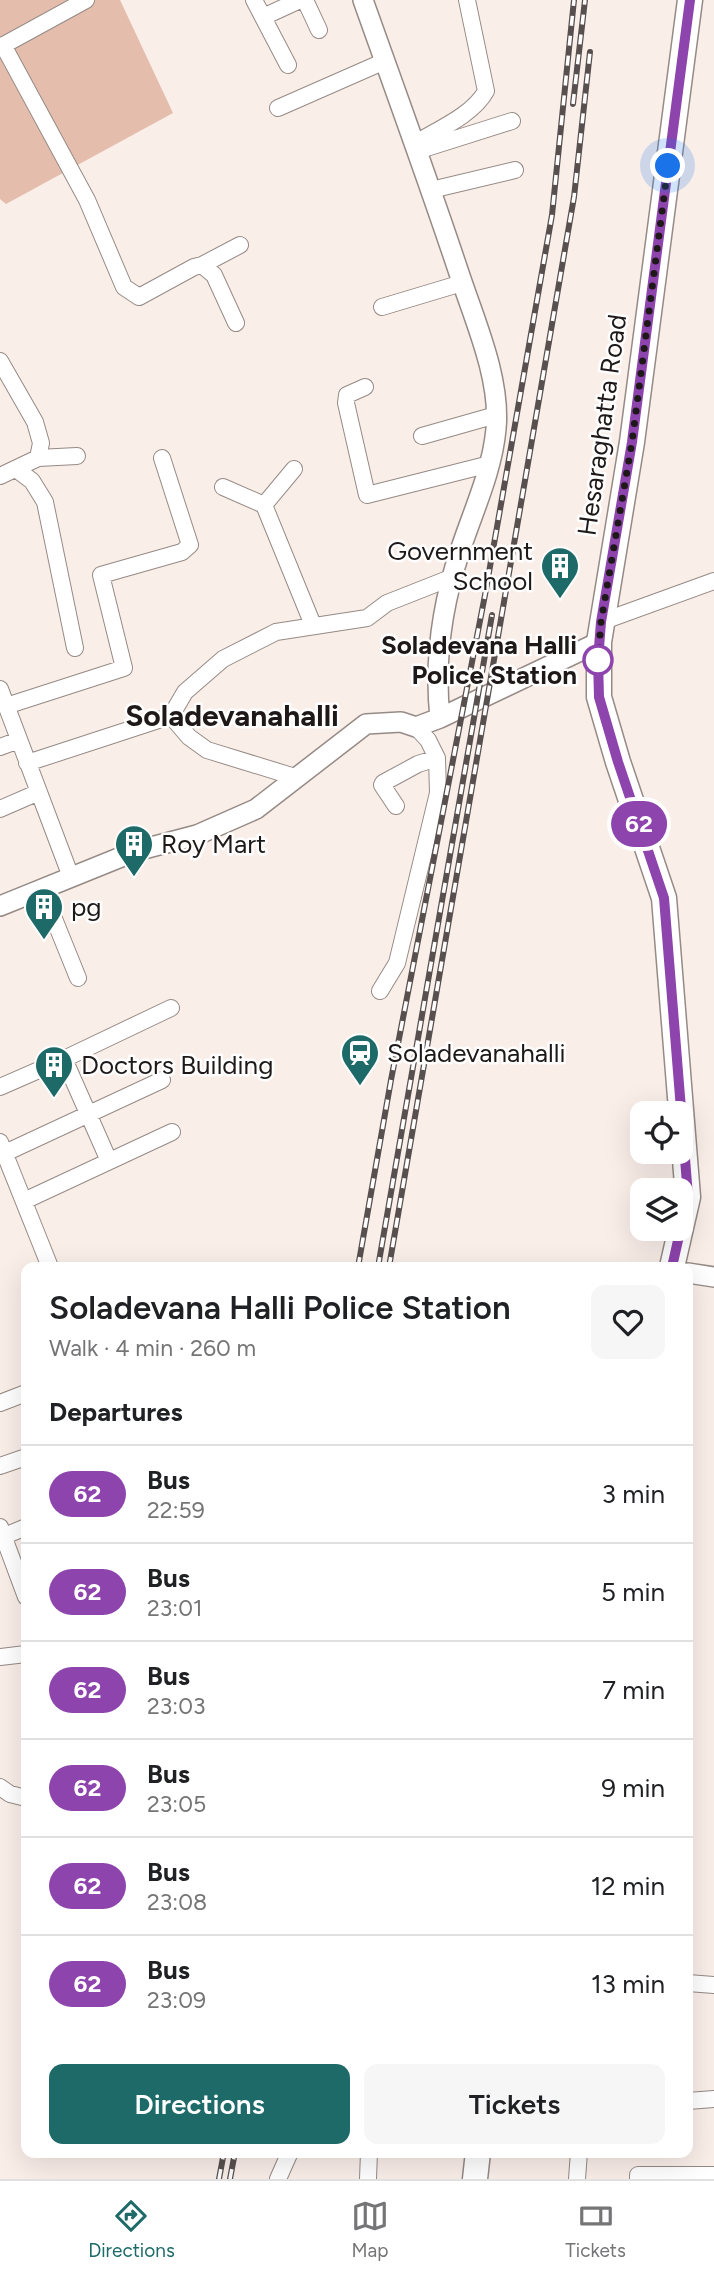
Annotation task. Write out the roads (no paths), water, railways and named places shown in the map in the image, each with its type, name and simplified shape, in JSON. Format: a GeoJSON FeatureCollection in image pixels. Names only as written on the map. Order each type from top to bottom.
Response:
{"type":"FeatureCollection","features":[{"type":"Feature","properties":{"kind":"main road","name":"Hesaraghatta Road"},"geometry":{"type":"LineString","coordinates":[[673,1262],[688,1196],[664,898],[599,697],[600,632],[632,442],[690,0]]}},
{"type":"Feature","properties":{"kind":"main road"},"geometry":{"type":"LineString","coordinates":[[475,2179],[477,2158]]}},
{"type":"Feature","properties":{"kind":"street"},"geometry":{"type":"LineString","coordinates":[[86,0],[1,46],[87,200],[124,287],[139,297],[240,246]]}},
{"type":"Feature","properties":{"kind":"street"},"geometry":{"type":"LineString","coordinates":[[254,0],[288,65]]}},
{"type":"Feature","properties":{"kind":"street"},"geometry":{"type":"LineString","coordinates":[[263,17],[303,0],[319,30]]}},
{"type":"Feature","properties":{"kind":"street"},"geometry":{"type":"LineString","coordinates":[[363,0],[431,190],[494,381],[496,428],[490,464],[459,554],[439,638],[440,718]]}},
{"type":"Feature","properties":{"kind":"street"},"geometry":{"type":"LineString","coordinates":[[416,147],[465,113],[486,91],[467,0]]}},
{"type":"Feature","properties":{"kind":"street"},"geometry":{"type":"LineString","coordinates":[[278,108],[385,61]]}},
{"type":"Feature","properties":{"kind":"street"},"geometry":{"type":"LineString","coordinates":[[416,147],[512,121]]}},
{"type":"Feature","properties":{"kind":"street"},"geometry":{"type":"LineString","coordinates":[[431,190],[515,170]]}},
{"type":"Feature","properties":{"kind":"street"},"geometry":{"type":"LineString","coordinates":[[202,265],[214,275],[236,323]]}},
{"type":"Feature","properties":{"kind":"street"},"geometry":{"type":"LineString","coordinates":[[382,307],[462,283]]}},
{"type":"Feature","properties":{"kind":"street"},"geometry":{"type":"LineString","coordinates":[[0,361],[35,422],[41,443],[38,458]]}},
{"type":"Feature","properties":{"kind":"street"},"geometry":{"type":"LineString","coordinates":[[365,387],[347,395],[346,403],[367,495],[490,464]]}},
{"type":"Feature","properties":{"kind":"street"},"geometry":{"type":"LineString","coordinates":[[422,436],[496,415]]}},
{"type":"Feature","properties":{"kind":"street"},"geometry":{"type":"LineString","coordinates":[[0,476],[38,458],[78,456]]}},
{"type":"Feature","properties":{"kind":"street"},"geometry":{"type":"LineString","coordinates":[[6,706],[124,668],[102,575],[182,552],[190,544],[162,458]]}},
{"type":"Feature","properties":{"kind":"street"},"geometry":{"type":"LineString","coordinates":[[16,469],[32,481],[45,502],[75,648]]}},
{"type":"Feature","properties":{"kind":"street"},"geometry":{"type":"LineString","coordinates":[[264,505],[294,469]]}},
{"type":"Feature","properties":{"kind":"street"},"geometry":{"type":"LineString","coordinates":[[223,487],[264,505],[313,625]]}},
{"type":"Feature","properties":{"kind":"street"},"geometry":{"type":"LineString","coordinates":[[27,762],[171,716],[185,692],[222,659],[276,632],[367,618],[387,603],[453,577]]}},
{"type":"Feature","properties":{"kind":"street"},"geometry":{"type":"LineString","coordinates":[[416,727],[440,718],[600,632],[714,581]]}},
{"type":"Feature","properties":{"kind":"street"},"geometry":{"type":"LineString","coordinates":[[0,690],[71,877]]}},
{"type":"Feature","properties":{"kind":"street"},"geometry":{"type":"LineString","coordinates":[[171,716],[189,737],[207,750],[295,777]]}},
{"type":"Feature","properties":{"kind":"street"},"geometry":{"type":"LineString","coordinates":[[0,906],[136,851],[197,835],[256,809],[366,724],[401,722],[416,727],[428,740],[437,758],[438,793],[397,963],[380,991]]}},
{"type":"Feature","properties":{"kind":"street"},"geometry":{"type":"LineString","coordinates":[[0,747],[19,740]]}},
{"type":"Feature","properties":{"kind":"street"},"geometry":{"type":"LineString","coordinates":[[396,806],[382,786],[383,783],[418,764],[437,758]]}},
{"type":"Feature","properties":{"kind":"street"},"geometry":{"type":"LineString","coordinates":[[0,808],[39,792]]}},
{"type":"Feature","properties":{"kind":"street"},"geometry":{"type":"LineString","coordinates":[[42,889],[78,978]]}},
{"type":"Feature","properties":{"kind":"street"},"geometry":{"type":"LineString","coordinates":[[0,1087],[171,1008]]}},
{"type":"Feature","properties":{"kind":"street"},"geometry":{"type":"LineString","coordinates":[[64,1059],[108,1161]]}},
{"type":"Feature","properties":{"kind":"street"},"geometry":{"type":"LineString","coordinates":[[48,1262],[3,1148],[89,1114],[162,1080]]}},
{"type":"Feature","properties":{"kind":"street"},"geometry":{"type":"LineString","coordinates":[[24,1201],[172,1132]]}},
{"type":"Feature","properties":{"kind":"street"},"geometry":{"type":"LineString","coordinates":[[693,1274],[714,1277]]}},
{"type":"Feature","properties":{"kind":"street"},"geometry":{"type":"LineString","coordinates":[[0,1403],[21,1395]]}},
{"type":"Feature","properties":{"kind":"street"},"geometry":{"type":"LineString","coordinates":[[0,1466],[21,1459]]}},
{"type":"Feature","properties":{"kind":"street"},"geometry":{"type":"LineString","coordinates":[[21,1528],[1,1534],[21,1583]]}},
{"type":"Feature","properties":{"kind":"street"},"geometry":{"type":"LineString","coordinates":[[0,1657],[21,1655]]}},
{"type":"Feature","properties":{"kind":"street"},"geometry":{"type":"LineString","coordinates":[[0,1787],[10,1794],[21,1797]]}},
{"type":"Feature","properties":{"kind":"street"},"geometry":{"type":"LineString","coordinates":[[693,1984],[714,1986]]}},
{"type":"Feature","properties":{"kind":"street"},"geometry":{"type":"LineString","coordinates":[[693,2101],[714,2099]]}},
{"type":"Feature","properties":{"kind":"street"},"geometry":{"type":"LineString","coordinates":[[278,2179],[287,2158]]}},
{"type":"Feature","properties":{"kind":"street"},"geometry":{"type":"LineString","coordinates":[[368,2179],[369,2158]]}},
{"type":"Feature","properties":{"kind":"street"},"geometry":{"type":"LineString","coordinates":[[577,2179],[579,2158]]}},
{"type":"Feature","properties":{"kind":"street"},"geometry":{"type":"LineString","coordinates":[[638,2179],[638,2175],[714,2175]]}},
{"type":"Feature","properties":{"kind":"railway"},"geometry":{"type":"LineString","coordinates":[[359,1262],[391,1080],[485,595],[552,215],[574,0]]}},
{"type":"Feature","properties":{"kind":"railway"},"geometry":{"type":"LineString","coordinates":[[573,104],[585,0]]}},
{"type":"Feature","properties":{"kind":"railway"},"geometry":{"type":"LineString","coordinates":[[390,1262],[574,197],[590,52]]}},
{"type":"Feature","properties":{"kind":"railway"},"geometry":{"type":"LineString","coordinates":[[379,1262],[492,615]]}},
{"type":"Feature","properties":{"kind":"railway"},"geometry":{"type":"LineString","coordinates":[[219,2179],[223,2158]]}},
{"type":"Feature","properties":{"kind":"railway"},"geometry":{"type":"LineString","coordinates":[[230,2179],[234,2158]]}},
{"type":"Feature","properties":{"kind":"place","name":"Government School"},"geometry":{"type":"Point","coordinates":[560,600]}},
{"type":"Feature","properties":{"kind":"place","name":"Soladevana Halli Police Station"},"geometry":{"type":"Point","coordinates":[598,660]}},
{"type":"Feature","properties":{"kind":"place","name":"Roy Mart"},"geometry":{"type":"Point","coordinates":[134,878]}},
{"type":"Feature","properties":{"kind":"place","name":"pg"},"geometry":{"type":"Point","coordinates":[44,941]}},
{"type":"Feature","properties":{"kind":"place","name":"Soladevanahalli"},"geometry":{"type":"Point","coordinates":[360,1087]}},
{"type":"Feature","properties":{"kind":"place","name":"Doctors Building"},"geometry":{"type":"Point","coordinates":[54,1099]}},
{"type":"Feature","properties":{"kind":"district","name":"Soladevanahalli"},"geometry":{"type":"Point","coordinates":[232,716]}}]}
